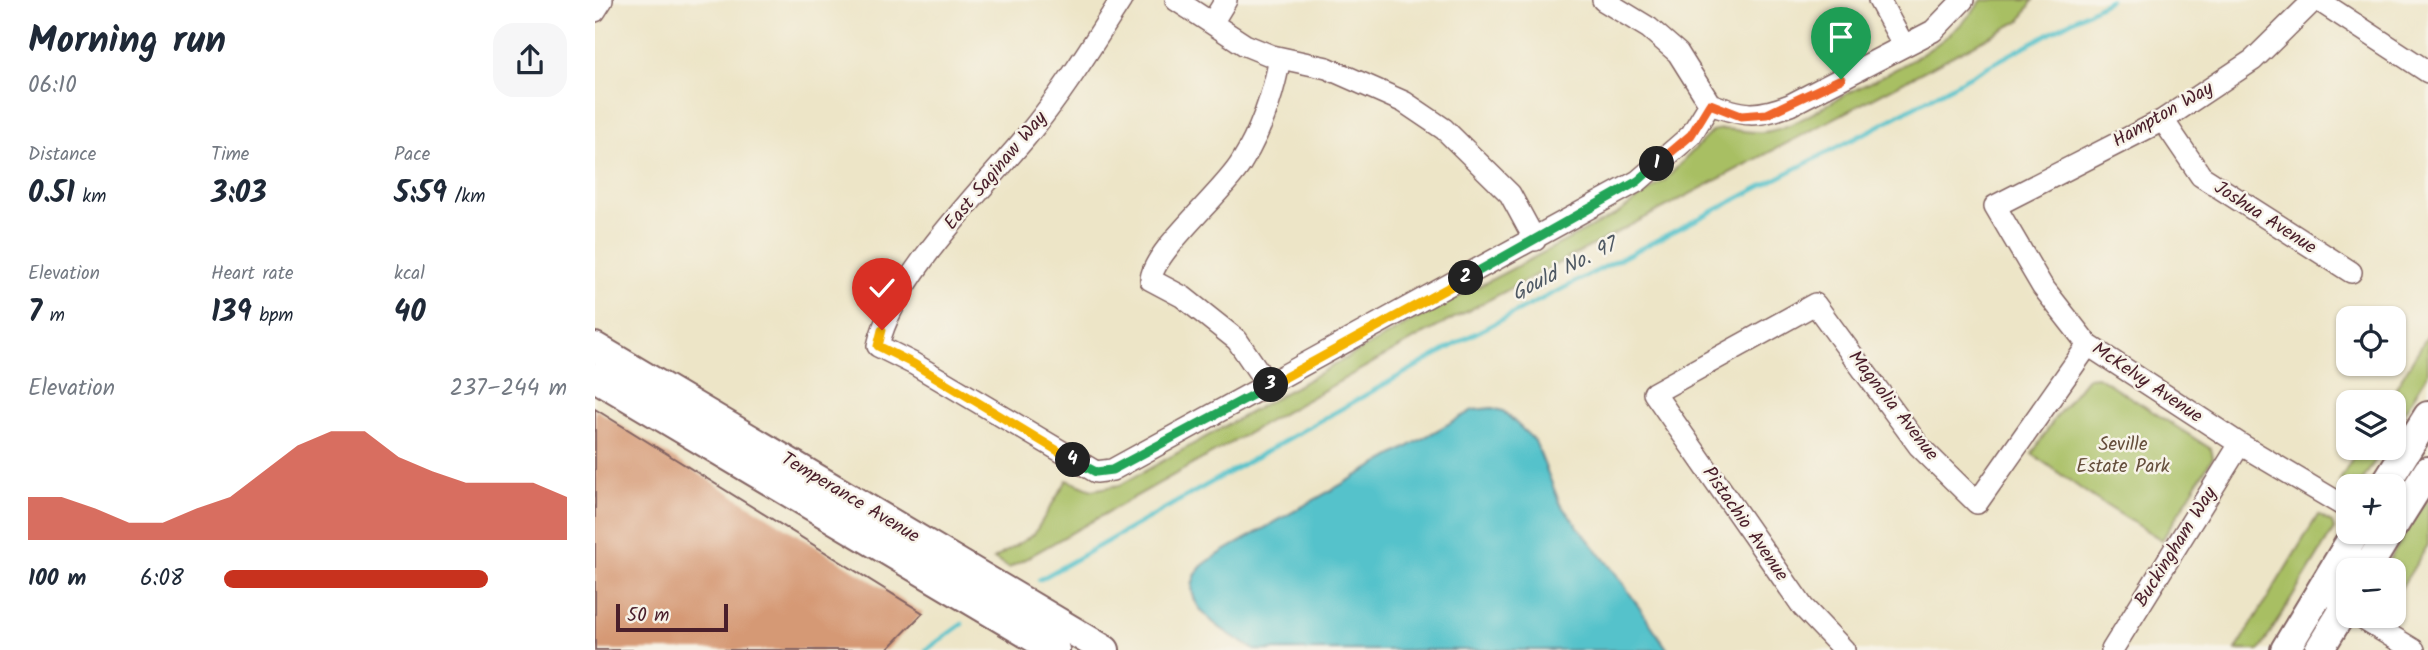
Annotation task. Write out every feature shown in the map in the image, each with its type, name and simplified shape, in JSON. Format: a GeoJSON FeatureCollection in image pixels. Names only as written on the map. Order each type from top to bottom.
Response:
{"type":"FeatureCollection","features":[{"type":"Feature","properties":{"kind":"main road","name":"Temperance Avenue"},"geometry":{"type":"LineString","coordinates":[[595,347],[1105,650]]}},
{"type":"Feature","properties":{"kind":"main road","name":"Temperance Avenue"},"geometry":{"type":"LineString","coordinates":[[595,377],[1055,650]]}},
{"type":"Feature","properties":{"kind":"main road"},"geometry":{"type":"LineString","coordinates":[[2392,474],[2428,416]]}},
{"type":"Feature","properties":{"kind":"main road"},"geometry":{"type":"LineString","coordinates":[[2406,506],[2428,471]]}},
{"type":"Feature","properties":{"kind":"main road"},"geometry":{"type":"LineString","coordinates":[[2285,650],[2349,544]]}},
{"type":"Feature","properties":{"kind":"main road"},"geometry":{"type":"LineString","coordinates":[[2319,650],[2336,627]]}},
{"type":"Feature","properties":{"kind":"street"},"geometry":{"type":"LineString","coordinates":[[595,11],[602,0]]}},
{"type":"Feature","properties":{"kind":"street","name":"East Saginaw Way"},"geometry":{"type":"LineString","coordinates":[[1121,0],[1066,86],[944,233],[906,288],[882,330],[878,346],[914,364],[1096,472],[1119,467],[1269,387]]}},
{"type":"Feature","properties":{"kind":"street"},"geometry":{"type":"LineString","coordinates":[[1176,0],[1245,45],[1280,58],[1327,68],[1404,102],[1444,129],[1510,194],[1535,240]]}},
{"type":"Feature","properties":{"kind":"street"},"geometry":{"type":"LineString","coordinates":[[1212,23],[1226,0]]}},
{"type":"Feature","properties":{"kind":"street"},"geometry":{"type":"LineString","coordinates":[[1604,0],[1649,29],[1678,53],[1710,104],[1741,116],[1767,114],[1790,106],[1933,32],[1963,0]]}},
{"type":"Feature","properties":{"kind":"street"},"geometry":{"type":"LineString","coordinates":[[1879,0],[1904,46]]}},
{"type":"Feature","properties":{"kind":"street"},"geometry":{"type":"LineString","coordinates":[[2316,0],[2428,72]]}},
{"type":"Feature","properties":{"kind":"street","name":"Hampton Way"},"geometry":{"type":"LineString","coordinates":[[1995,206],[2163,120],[2253,60],[2316,0]]}},
{"type":"Feature","properties":{"kind":"street"},"geometry":{"type":"LineString","coordinates":[[1280,58],[1272,97],[1241,164],[1189,226],[1162,251],[1151,271],[1151,280],[1183,297],[1237,340],[1269,387],[1638,181],[1691,135],[1710,104]]}},
{"type":"Feature","properties":{"kind":"street","name":"Joshua Avenue"},"geometry":{"type":"LineString","coordinates":[[2163,120],[2201,176],[2351,272]]}},
{"type":"Feature","properties":{"kind":"street","name":"McKelvy Avenue"},"geometry":{"type":"LineString","coordinates":[[1995,206],[2042,286],[2088,345],[2240,444],[2336,501]]}},
{"type":"Feature","properties":{"kind":"street","name":"Magnolia Avenue"},"geometry":{"type":"LineString","coordinates":[[1815,304],[1919,446],[1977,503],[2088,345]]}},
{"type":"Feature","properties":{"kind":"street","name":"Pistachio Avenue"},"geometry":{"type":"LineString","coordinates":[[1815,304],[1654,393],[1803,607],[1844,650]]}},
{"type":"Feature","properties":{"kind":"street","name":"Buckingham Way"},"geometry":{"type":"LineString","coordinates":[[2112,650],[2240,444]]}},
{"type":"Feature","properties":{"kind":"street"},"geometry":{"type":"LineString","coordinates":[[2380,628],[2414,650]]}},
{"type":"Feature","properties":{"kind":"green space"},"geometry":{"type":"Polygon","coordinates":[[[1982,0],[2033,0],[2021,20],[1422,335],[1009,568],[994,559],[1034,534],[1067,480],[1092,490],[1120,485],[1420,317],[1617,214],[1666,179],[1712,131],[1726,129],[1763,132],[1779,129],[1897,69],[1952,32],[1982,0]]]}},
{"type":"Feature","properties":{"kind":"green space"},"geometry":{"type":"Polygon","coordinates":[[[2428,335],[2428,373],[2406,409],[2406,390],[2394,390],[2403,376],[2406,376],[2406,371],[2428,335]]]}},
{"type":"Feature","properties":{"kind":"green space","name":"Seville Estate Park"},"geometry":{"type":"Polygon","coordinates":[[[2097,376],[2211,449],[2213,457],[2162,540],[2094,498],[2032,454],[2055,418],[2088,377],[2097,376]]]}},
{"type":"Feature","properties":{"kind":"green space"},"geometry":{"type":"Polygon","coordinates":[[[2352,460],[2375,460],[2367,474],[2344,474],[2352,460]]]}},
{"type":"Feature","properties":{"kind":"green space"},"geometry":{"type":"Polygon","coordinates":[[[2428,497],[2428,545],[2406,580],[2406,558],[2390,558],[2399,544],[2406,544],[2406,533],[2428,497]]]}},
{"type":"Feature","properties":{"kind":"green space"},"geometry":{"type":"Polygon","coordinates":[[[2318,515],[2332,523],[2334,529],[2260,650],[2236,650],[2318,515]]]}},
{"type":"Feature","properties":{"kind":"water"},"geometry":{"type":"Polygon","coordinates":[[[1492,408],[1503,411],[1535,441],[1560,504],[1620,579],[1668,650],[1255,650],[1218,626],[1198,605],[1193,593],[1193,581],[1201,567],[1209,561],[1473,410],[1492,408]]]}},
{"type":"Feature","properties":{"kind":"building"},"geometry":{"type":"Polygon","coordinates":[[[595,409],[923,613],[887,650],[595,650],[595,409]]]}},
{"type":"Feature","properties":{"kind":"waterway","name":"Gould No. 97"},"geometry":{"type":"LineString","coordinates":[[1039,580],[1470,336],[1875,128],[2110,0]]}},
{"type":"Feature","properties":{"kind":"waterway","name":"Gould No. 97"},"geometry":{"type":"LineString","coordinates":[[926,650],[962,624]]}},
{"type":"Feature","properties":{"kind":"route"},"geometry":{"type":"LineString","coordinates":[[882,330],[878,346],[914,364],[1082,466],[1096,472],[1112,470],[1269,387],[1638,181],[1691,135],[1710,104],[1741,116],[1767,114],[1790,106],[1841,79]]}}]}
